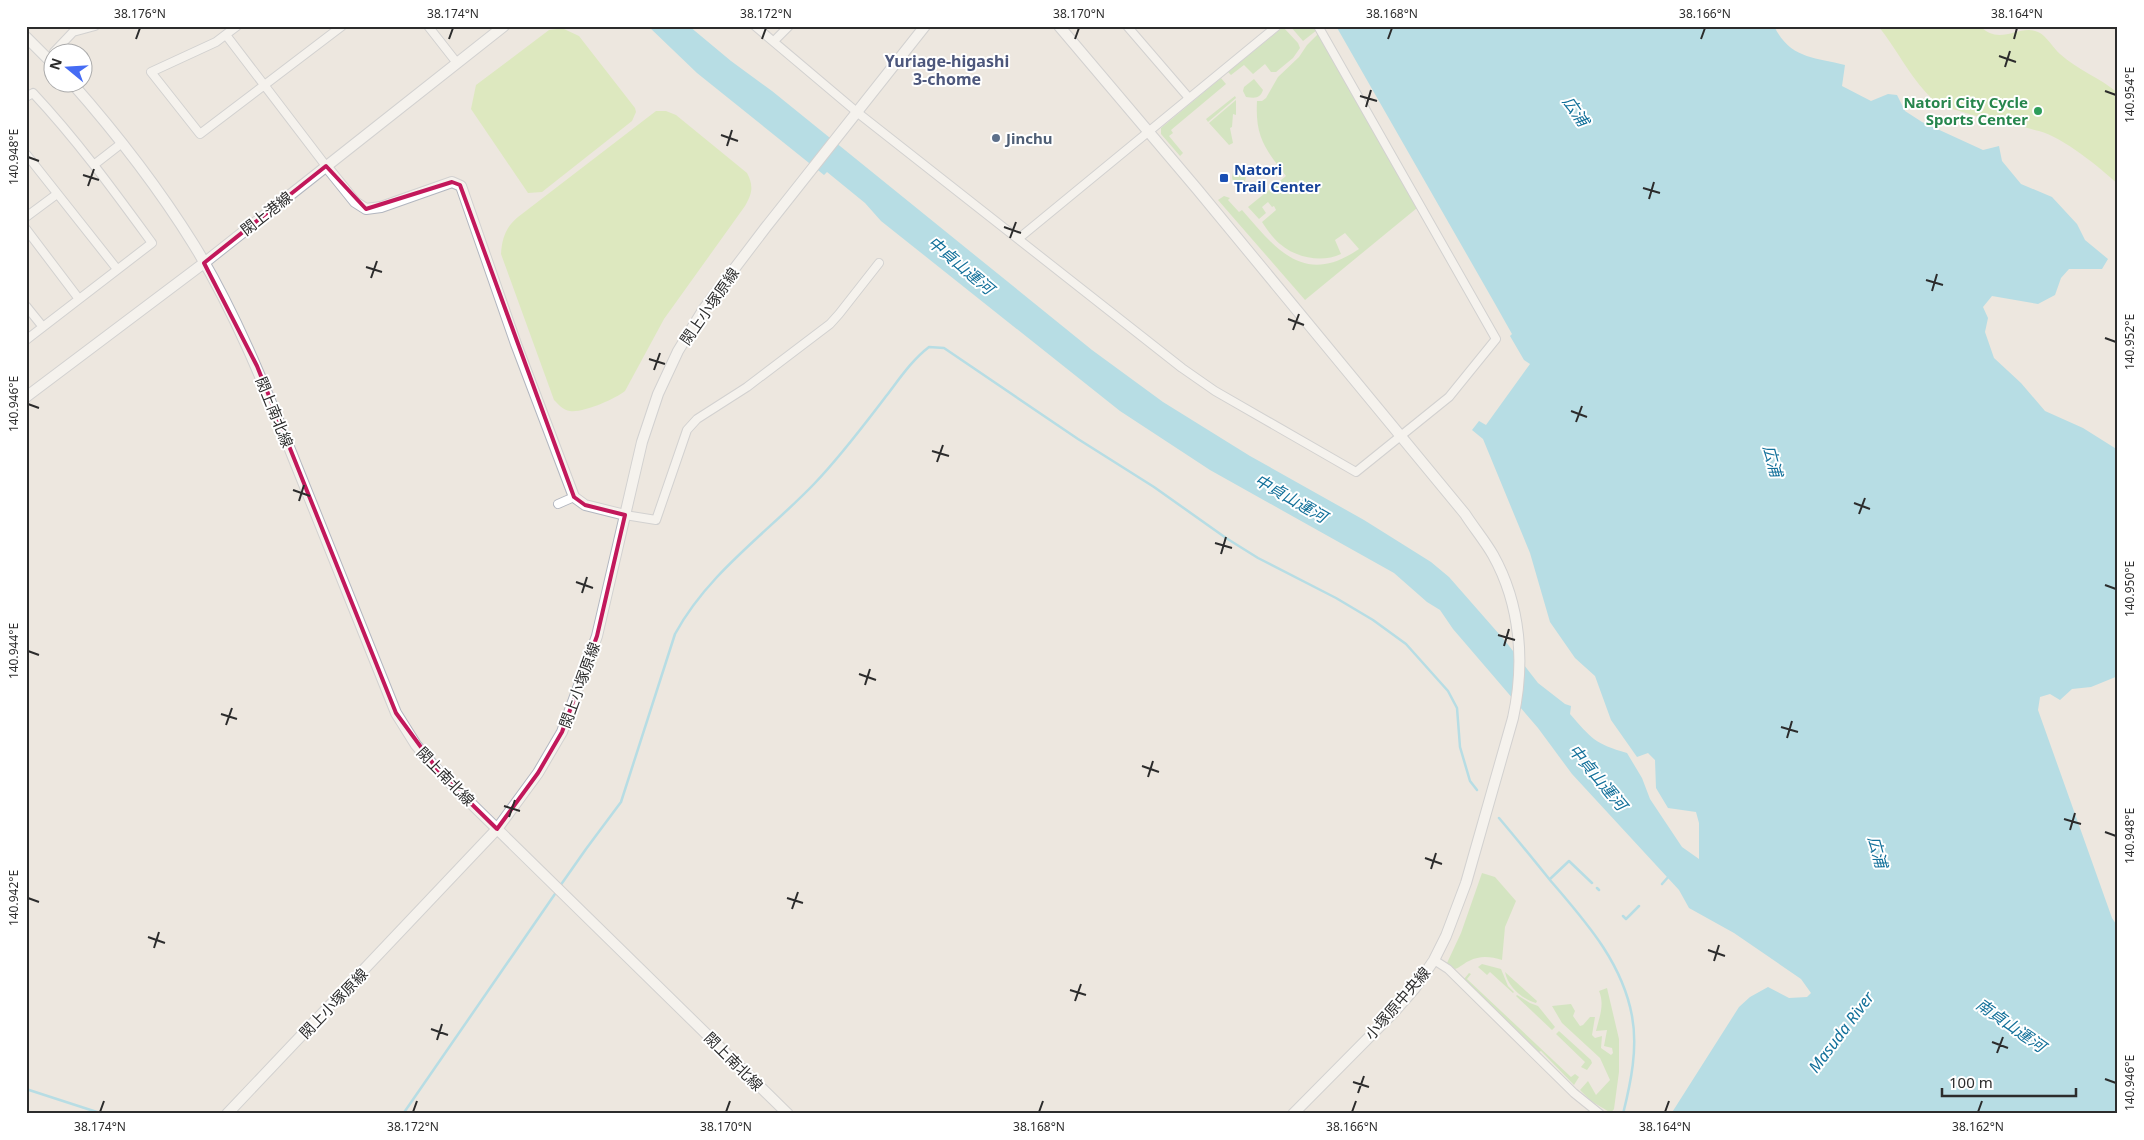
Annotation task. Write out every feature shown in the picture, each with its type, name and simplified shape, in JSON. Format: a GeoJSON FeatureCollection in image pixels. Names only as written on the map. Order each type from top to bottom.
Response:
{"type":"FeatureCollection","features":[{"type":"Feature","properties":{"kind":"street"},"geometry":{"type":"LineString","coordinates":[[65,42],[73,32],[95,26]]}},
{"type":"Feature","properties":{"kind":"street"},"geometry":{"type":"LineString","coordinates":[[237,26],[216,42],[151,72],[200,134],[342,26]]}},
{"type":"Feature","properties":{"kind":"street"},"geometry":{"type":"LineString","coordinates":[[428,26],[457,63]]}},
{"type":"Feature","properties":{"kind":"street","name":"閖上港線"},"geometry":{"type":"LineString","coordinates":[[28,391],[204,263],[504,26]]}},
{"type":"Feature","properties":{"kind":"street"},"geometry":{"type":"LineString","coordinates":[[755,26],[858,113],[1182,368],[1215,391],[1356,472],[1449,397],[1496,339],[1318,26]]}},
{"type":"Feature","properties":{"kind":"street"},"geometry":{"type":"LineString","coordinates":[[774,41],[788,26]]}},
{"type":"Feature","properties":{"kind":"street"},"geometry":{"type":"LineString","coordinates":[[858,113],[926,26]]}},
{"type":"Feature","properties":{"kind":"street"},"geometry":{"type":"LineString","coordinates":[[1059,26],[1401,435]]}},
{"type":"Feature","properties":{"kind":"street"},"geometry":{"type":"LineString","coordinates":[[1127,26],[1189,98]]}},
{"type":"Feature","properties":{"kind":"street"},"geometry":{"type":"LineString","coordinates":[[1018,239],[1277,26]]}},
{"type":"Feature","properties":{"kind":"street"},"geometry":{"type":"LineString","coordinates":[[226,35],[355,202],[366,209],[374,209],[452,182],[461,186],[516,344],[574,497],[585,505],[625,515],[656,520],[687,430],[697,419],[747,387],[830,324],[840,314],[879,263]]}},
{"type":"Feature","properties":{"kind":"street"},"geometry":{"type":"LineString","coordinates":[[26,37],[42,49]]}},
{"type":"Feature","properties":{"kind":"street","name":"閖上南北線"},"geometry":{"type":"LineString","coordinates":[[79,92],[122,143],[194,245],[204,263],[257,366],[396,713],[416,745],[440,773],[788,1114]]}},
{"type":"Feature","properties":{"kind":"street"},"geometry":{"type":"LineString","coordinates":[[26,97],[33,93],[66,127],[152,243],[26,340]]}},
{"type":"Feature","properties":{"kind":"street","name":"閖上小塚原線"},"geometry":{"type":"LineString","coordinates":[[227,1114],[497,829],[538,773],[562,732],[597,636],[642,442],[658,394],[678,351],[703,310],[858,113]]}},
{"type":"Feature","properties":{"kind":"street"},"geometry":{"type":"LineString","coordinates":[[95,164],[122,143]]}},
{"type":"Feature","properties":{"kind":"street"},"geometry":{"type":"LineString","coordinates":[[26,154],[117,270]]}},
{"type":"Feature","properties":{"kind":"street"},"geometry":{"type":"LineString","coordinates":[[26,217],[57,194]]}},
{"type":"Feature","properties":{"kind":"street"},"geometry":{"type":"LineString","coordinates":[[26,229],[79,299]]}},
{"type":"Feature","properties":{"kind":"street"},"geometry":{"type":"LineString","coordinates":[[26,306],[43,327]]}},
{"type":"Feature","properties":{"kind":"street","name":"小塚原中央線"},"geometry":{"type":"LineString","coordinates":[[1293,1114],[1394,1012],[1415,988],[1434,960],[1456,912],[1492,796],[1516,703],[1520,660],[1519,641],[1506,581],[1493,555],[1465,514],[1401,435]]}},
{"type":"Feature","properties":{"kind":"street"},"geometry":{"type":"LineString","coordinates":[[558,504],[574,497]]}},
{"type":"Feature","properties":{"kind":"street"},"geometry":{"type":"LineString","coordinates":[[1434,960],[1448,970],[1574,1093],[1600,1114]]}},
{"type":"Feature","properties":{"kind":"highlighted area"},"geometry":{"type":"Polygon","coordinates":[[[326,166],[366,209],[452,182],[460,185],[574,497],[585,505],[625,515],[597,636],[562,732],[538,773],[497,829],[440,773],[396,713],[257,366],[204,263],[326,166]]]}},
{"type":"Feature","properties":{"kind":"green space"},"geometry":{"type":"Polygon","coordinates":[[[1290,26],[1315,26],[1317,30],[1303,41],[1290,26]]]}},
{"type":"Feature","properties":{"kind":"green space","name":"Natori City Cycle Sports Center"},"geometry":{"type":"Polygon","coordinates":[[[1878,26],[1980,26],[1987,32],[1995,35],[2024,30],[2038,32],[2067,60],[2118,93],[2118,184],[2081,154],[2049,135],[2028,128],[1975,116],[1938,103],[1927,94],[1912,75],[1878,26]]]}},
{"type":"Feature","properties":{"kind":"green space"},"geometry":{"type":"Polygon","coordinates":[[[1282,28],[1298,43],[1300,48],[1293,58],[1276,72],[1271,72],[1265,64],[1253,74],[1244,65],[1231,75],[1228,72],[1282,28]]]}},
{"type":"Feature","properties":{"kind":"green space"},"geometry":{"type":"Polygon","coordinates":[[[564,29],[579,36],[635,108],[636,112],[632,121],[542,192],[528,193],[471,109],[476,85],[549,30],[564,29]]]}},
{"type":"Feature","properties":{"kind":"green space"},"geometry":{"type":"Polygon","coordinates":[[[1318,34],[1417,208],[1305,300],[1218,200],[1224,196],[1230,198],[1228,200],[1239,212],[1242,210],[1279,249],[1307,264],[1322,264],[1340,260],[1359,249],[1345,233],[1335,240],[1341,254],[1326,258],[1301,256],[1280,244],[1262,222],[1276,210],[1274,206],[1272,207],[1268,202],[1262,207],[1266,213],[1259,219],[1248,207],[1286,176],[1272,158],[1263,142],[1258,124],[1257,101],[1262,101],[1266,98],[1278,77],[1299,57],[1318,34]]]}},
{"type":"Feature","properties":{"kind":"green space"},"geometry":{"type":"Polygon","coordinates":[[[1221,78],[1226,84],[1171,130],[1173,133],[1169,136],[1183,153],[1180,156],[1161,134],[1161,128],[1221,78]]]}},
{"type":"Feature","properties":{"kind":"green space"},"geometry":{"type":"Polygon","coordinates":[[[1254,79],[1263,90],[1262,93],[1257,97],[1246,97],[1243,91],[1244,87],[1254,79]]]}},
{"type":"Feature","properties":{"kind":"green space"},"geometry":{"type":"Polygon","coordinates":[[[1235,96],[1236,98],[1208,122],[1206,119],[1235,96]]]}},
{"type":"Feature","properties":{"kind":"green space"},"geometry":{"type":"Polygon","coordinates":[[[1236,100],[1236,115],[1233,114],[1232,127],[1230,128],[1233,143],[1229,145],[1209,123],[1236,100]]]}},
{"type":"Feature","properties":{"kind":"green space"},"geometry":{"type":"Polygon","coordinates":[[[656,111],[666,111],[676,115],[747,173],[751,182],[751,194],[745,206],[664,319],[625,391],[590,408],[570,411],[561,407],[554,400],[501,254],[502,243],[510,225],[518,217],[656,111]]]}},
{"type":"Feature","properties":{"kind":"green space"},"geometry":{"type":"Polygon","coordinates":[[[1236,170],[1242,170],[1246,177],[1242,184],[1236,184],[1232,180],[1232,174],[1236,170]]]}},
{"type":"Feature","properties":{"kind":"green space"},"geometry":{"type":"Polygon","coordinates":[[[1482,873],[1495,877],[1516,901],[1505,927],[1502,960],[1482,957],[1467,962],[1455,969],[1447,963],[1461,933],[1482,873]]]}},
{"type":"Feature","properties":{"kind":"green space"},"geometry":{"type":"Polygon","coordinates":[[[1482,964],[1501,969],[1508,986],[1514,992],[1490,972],[1487,975],[1478,967],[1482,964]]]}},
{"type":"Feature","properties":{"kind":"green space"},"geometry":{"type":"Polygon","coordinates":[[[1505,972],[1537,1001],[1536,1003],[1516,992],[1509,983],[1505,972]]]}},
{"type":"Feature","properties":{"kind":"green space"},"geometry":{"type":"Polygon","coordinates":[[[1469,973],[1471,974],[1467,979],[1571,1077],[1575,1074],[1579,1077],[1574,1085],[1541,1051],[1539,1052],[1464,979],[1469,973]]]}},
{"type":"Feature","properties":{"kind":"green space"},"geometry":{"type":"Polygon","coordinates":[[[1607,988],[1619,1039],[1619,1072],[1614,1109],[1611,1113],[1591,1101],[1580,1090],[1588,1081],[1596,1095],[1610,1080],[1600,1058],[1562,1023],[1552,1006],[1571,1004],[1575,1011],[1573,1016],[1580,1026],[1590,1017],[1595,1017],[1592,1035],[1595,1038],[1602,1036],[1601,1048],[1611,1055],[1613,1053],[1612,1048],[1604,1046],[1607,1030],[1596,1031],[1601,1006],[1599,991],[1607,988]]]}},
{"type":"Feature","properties":{"kind":"green space"},"geometry":{"type":"Polygon","coordinates":[[[1517,995],[1538,1006],[1555,1027],[1552,1030],[1517,995]]]}},
{"type":"Feature","properties":{"kind":"green space"},"geometry":{"type":"Polygon","coordinates":[[[1559,1031],[1591,1060],[1592,1063],[1587,1070],[1581,1067],[1585,1062],[1556,1034],[1559,1031]]]}},
{"type":"Feature","properties":{"kind":"water"},"geometry":{"type":"Polygon","coordinates":[[[648,26],[689,26],[1092,350],[1163,402],[1250,456],[1364,520],[1431,562],[1449,577],[1506,642],[1538,683],[1565,704],[1571,706],[1570,714],[1589,735],[1600,743],[1627,753],[1642,778],[1650,799],[1682,847],[1699,859],[1699,823],[1696,812],[1668,808],[1656,788],[1655,760],[1648,753],[1637,757],[1611,720],[1595,676],[1575,658],[1550,622],[1530,553],[1483,439],[1472,430],[1479,421],[1486,425],[1530,364],[1524,360],[1510,336],[1512,334],[1336,26],[1774,26],[1780,37],[1795,51],[1813,58],[1845,65],[1842,86],[1871,101],[1888,94],[1897,95],[1905,111],[1922,122],[1983,150],[1999,146],[2002,161],[2021,184],[2052,197],[2077,224],[2085,240],[2108,259],[2102,269],[2069,269],[2061,278],[2055,295],[2038,304],[1992,296],[1983,307],[1988,318],[1985,332],[1994,358],[2021,383],[2045,411],[2083,428],[2118,450],[2118,676],[2091,687],[2072,689],[2060,700],[2050,694],[2040,697],[2038,710],[2112,918],[2118,927],[2118,1114],[1671,1114],[1739,1007],[1750,997],[1768,987],[1789,998],[1807,997],[1811,993],[1801,979],[1734,933],[1689,908],[1679,890],[1572,774],[1538,728],[1453,629],[1440,610],[1427,602],[1394,573],[1210,470],[1120,411],[881,221],[865,203],[827,172],[824,175],[697,73],[648,26]]]}},
{"type":"Feature","properties":{"kind":"waterway"},"geometry":{"type":"LineString","coordinates":[[560,886],[621,802],[675,634],[689,612],[704,592],[739,554],[796,502],[824,473],[852,440],[906,369],[929,347],[944,348],[1078,439],[1154,487],[1226,538],[1258,558],[1336,598],[1373,620],[1406,644],[1448,691],[1457,708],[1460,747],[1470,781],[1477,790]]}},
{"type":"Feature","properties":{"kind":"waterway"},"geometry":{"type":"LineString","coordinates":[[1499,818],[1588,926],[1611,959],[1620,977],[1627,996],[1634,1028],[1634,1053],[1631,1077],[1623,1114]]}},
{"type":"Feature","properties":{"kind":"waterway"},"geometry":{"type":"LineString","coordinates":[[1550,879],[1569,861],[1592,883]]}},
{"type":"Feature","properties":{"kind":"waterway"},"geometry":{"type":"LineString","coordinates":[[1662,884],[1669,876]]}},
{"type":"Feature","properties":{"kind":"waterway"},"geometry":{"type":"LineString","coordinates":[[403,1114],[557,891]]}},
{"type":"Feature","properties":{"kind":"waterway"},"geometry":{"type":"LineString","coordinates":[[1623,916],[1626,919],[1639,906]]}},
{"type":"Feature","properties":{"kind":"waterway"},"geometry":{"type":"LineString","coordinates":[[26,1089],[103,1114]]}},
{"type":"Feature","properties":{"kind":"place","name":"Natori City Cycle Sports Center"},"geometry":{"type":"Point","coordinates":[2038,111]}},
{"type":"Feature","properties":{"kind":"place","name":"Jinchu"},"geometry":{"type":"Point","coordinates":[996,138]}},
{"type":"Feature","properties":{"kind":"place","name":"Natori Trail Center"},"geometry":{"type":"Point","coordinates":[1224,178]}},
{"type":"Feature","properties":{"kind":"district","name":"Yuriage-higashi 3-chome"},"geometry":{"type":"Point","coordinates":[947,70]}},
{"type":"Feature","properties":{"kind":"water label","name":"広浦"},"geometry":{"type":"Point","coordinates":[1576,111]}},
{"type":"Feature","properties":{"kind":"water label","name":"中貞山運河"},"geometry":{"type":"Point","coordinates":[961,265]}},
{"type":"Feature","properties":{"kind":"water label","name":"広浦"},"geometry":{"type":"Point","coordinates":[1773,461]}},
{"type":"Feature","properties":{"kind":"water label","name":"中貞山運河"},"geometry":{"type":"Point","coordinates":[1291,498]}},
{"type":"Feature","properties":{"kind":"water label","name":"中貞山運河"},"geometry":{"type":"Point","coordinates":[1598,777]}},
{"type":"Feature","properties":{"kind":"water label","name":"広浦"},"geometry":{"type":"Point","coordinates":[1878,852]}},
{"type":"Feature","properties":{"kind":"water label","name":"南貞山運河"},"geometry":{"type":"Point","coordinates":[2011,1025]}},
{"type":"Feature","properties":{"kind":"water label","name":"Masuda River"},"geometry":{"type":"Point","coordinates":[1841,1032]}}]}
